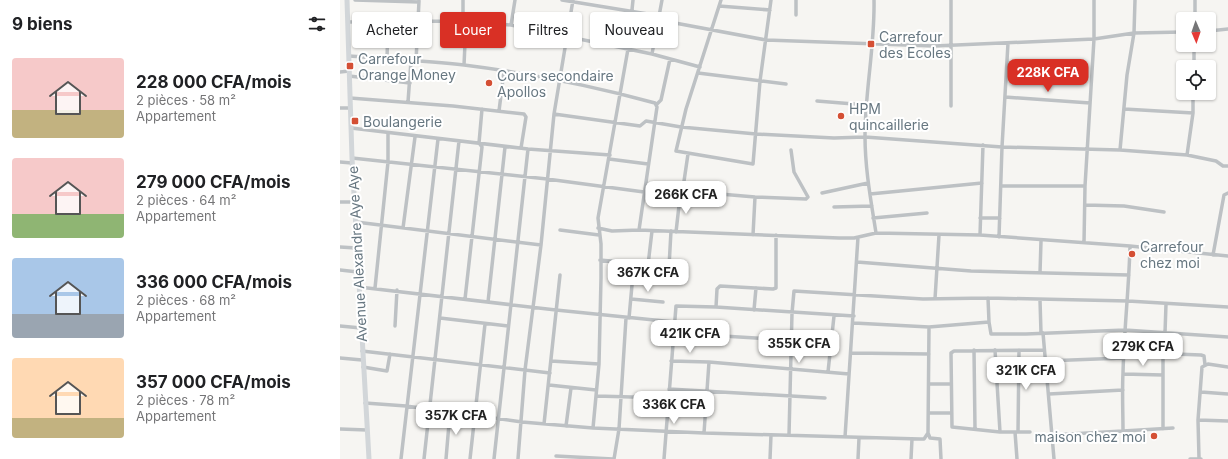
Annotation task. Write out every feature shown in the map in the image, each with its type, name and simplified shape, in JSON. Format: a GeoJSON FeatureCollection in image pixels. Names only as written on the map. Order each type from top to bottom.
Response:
{"type":"FeatureCollection","features":[{"type":"Feature","properties":{"kind":"street","name":"Avenue Alexandre Aye Aye"},"geometry":{"type":"LineString","coordinates":[[347,0],[356,248],[369,459]]}},
{"type":"Feature","properties":{"kind":"street"},"geometry":{"type":"LineString","coordinates":[[355,0],[420,1],[419,12]]}},
{"type":"Feature","properties":{"kind":"street"},"geometry":{"type":"LineString","coordinates":[[463,0],[464,12]]}},
{"type":"Feature","properties":{"kind":"street"},"geometry":{"type":"LineString","coordinates":[[511,25],[515,0]]}},
{"type":"Feature","properties":{"kind":"street"},"geometry":{"type":"LineString","coordinates":[[562,0],[636,12]]}},
{"type":"Feature","properties":{"kind":"street"},"geometry":{"type":"LineString","coordinates":[[593,428],[599,364],[601,244],[598,228],[599,209],[605,186],[614,122],[628,49],[633,0]]}},
{"type":"Feature","properties":{"kind":"street"},"geometry":{"type":"LineString","coordinates":[[660,12],[662,0]]}},
{"type":"Feature","properties":{"kind":"street"},"geometry":{"type":"LineString","coordinates":[[721,0],[681,127],[676,151],[753,164],[760,81],[771,0]]}},
{"type":"Feature","properties":{"kind":"street"},"geometry":{"type":"LineString","coordinates":[[796,0],[796,16]]}},
{"type":"Feature","properties":{"kind":"street"},"geometry":{"type":"LineString","coordinates":[[874,0],[874,24],[866,105],[865,137],[868,183],[876,233]]}},
{"type":"Feature","properties":{"kind":"street"},"geometry":{"type":"LineString","coordinates":[[951,0],[951,106]]}},
{"type":"Feature","properties":{"kind":"street"},"geometry":{"type":"LineString","coordinates":[[1084,243],[1085,186],[1094,39],[1094,0]]}},
{"type":"Feature","properties":{"kind":"street"},"geometry":{"type":"LineString","coordinates":[[1120,150],[1127,75],[1134,33],[1135,0]]}},
{"type":"Feature","properties":{"kind":"street"},"geometry":{"type":"LineString","coordinates":[[1195,0],[1195,12]]}},
{"type":"Feature","properties":{"kind":"street"},"geometry":{"type":"LineString","coordinates":[[571,12],[573,1]]}},
{"type":"Feature","properties":{"kind":"street"},"geometry":{"type":"LineString","coordinates":[[719,6],[770,10]]}},
{"type":"Feature","properties":{"kind":"street"},"geometry":{"type":"LineString","coordinates":[[678,22],[766,40],[934,46],[1094,39],[1134,33],[1176,32]]}},
{"type":"Feature","properties":{"kind":"street"},"geometry":{"type":"LineString","coordinates":[[506,25],[514,26]]}},
{"type":"Feature","properties":{"kind":"street"},"geometry":{"type":"LineString","coordinates":[[1216,30],[1228,29]]}},
{"type":"Feature","properties":{"kind":"street"},"geometry":{"type":"LineString","coordinates":[[582,39],[652,54],[700,67]]}},
{"type":"Feature","properties":{"kind":"street"},"geometry":{"type":"LineString","coordinates":[[999,237],[1008,42]]}},
{"type":"Feature","properties":{"kind":"street"},"geometry":{"type":"LineString","coordinates":[[387,48],[387,59]]}},
{"type":"Feature","properties":{"kind":"street"},"geometry":{"type":"LineString","coordinates":[[408,102],[415,48]]}},
{"type":"Feature","properties":{"kind":"street"},"geometry":{"type":"LineString","coordinates":[[464,48],[464,65]]}},
{"type":"Feature","properties":{"kind":"street"},"geometry":{"type":"LineString","coordinates":[[518,459],[525,370],[541,245],[554,114],[566,48]]}},
{"type":"Feature","properties":{"kind":"street"},"geometry":{"type":"LineString","coordinates":[[652,54],[653,48]]}},
{"type":"Feature","properties":{"kind":"street"},"geometry":{"type":"LineString","coordinates":[[348,56],[464,65],[504,71],[560,81],[657,104]]}},
{"type":"Feature","properties":{"kind":"street"},"geometry":{"type":"LineString","coordinates":[[639,230],[657,104],[661,100],[670,59]]}},
{"type":"Feature","properties":{"kind":"street"},"geometry":{"type":"LineString","coordinates":[[499,111],[504,71]]}},
{"type":"Feature","properties":{"kind":"street"},"geometry":{"type":"LineString","coordinates":[[340,72],[410,83]]}},
{"type":"Feature","properties":{"kind":"street"},"geometry":{"type":"LineString","coordinates":[[698,73],[786,84]]}},
{"type":"Feature","properties":{"kind":"street"},"geometry":{"type":"LineString","coordinates":[[1005,97],[1090,103]]}},
{"type":"Feature","properties":{"kind":"street"},"geometry":{"type":"LineString","coordinates":[[350,98],[482,109],[525,115],[521,148]]}},
{"type":"Feature","properties":{"kind":"street"},"geometry":{"type":"LineString","coordinates":[[1187,155],[1193,113],[1193,100]]}},
{"type":"Feature","properties":{"kind":"street"},"geometry":{"type":"LineString","coordinates":[[817,101],[866,105]]}},
{"type":"Feature","properties":{"kind":"street"},"geometry":{"type":"LineString","coordinates":[[340,108],[350,108]]}},
{"type":"Feature","properties":{"kind":"street"},"geometry":{"type":"LineString","coordinates":[[465,299],[480,172],[482,147],[479,143],[482,109]]}},
{"type":"Feature","properties":{"kind":"street"},"geometry":{"type":"LineString","coordinates":[[1124,109],[1193,113]]}},
{"type":"Feature","properties":{"kind":"street"},"geometry":{"type":"LineString","coordinates":[[554,114],[640,126],[646,121],[681,127],[756,134],[834,138],[865,137],[1002,147],[1120,150],[1187,155],[1216,160],[1223,166],[1228,166]]}},
{"type":"Feature","properties":{"kind":"street"},"geometry":{"type":"LineString","coordinates":[[351,128],[388,134],[609,157],[648,164]]}},
{"type":"Feature","properties":{"kind":"street"},"geometry":{"type":"LineString","coordinates":[[375,288],[380,225],[388,162],[388,134]]}},
{"type":"Feature","properties":{"kind":"street"},"geometry":{"type":"LineString","coordinates":[[403,228],[415,137]]}},
{"type":"Feature","properties":{"kind":"street"},"geometry":{"type":"LineString","coordinates":[[401,459],[438,139]]}},
{"type":"Feature","properties":{"kind":"street"},"geometry":{"type":"LineString","coordinates":[[424,459],[459,141]]}},
{"type":"Feature","properties":{"kind":"street"},"geometry":{"type":"LineString","coordinates":[[980,235],[984,145]]}},
{"type":"Feature","properties":{"kind":"street"},"geometry":{"type":"LineString","coordinates":[[488,302],[505,146]]}},
{"type":"Feature","properties":{"kind":"street"},"geometry":{"type":"LineString","coordinates":[[494,459],[528,149]]}},
{"type":"Feature","properties":{"kind":"street"},"geometry":{"type":"LineString","coordinates":[[688,154],[684,188],[685,191],[755,197],[808,198],[794,172],[790,150]]}},
{"type":"Feature","properties":{"kind":"street"},"geometry":{"type":"LineString","coordinates":[[340,162],[388,162],[547,179],[644,192]]}},
{"type":"Feature","properties":{"kind":"street"},"geometry":{"type":"LineString","coordinates":[[822,193],[868,183]]}},
{"type":"Feature","properties":{"kind":"street"},"geometry":{"type":"LineString","coordinates":[[870,194],[982,183]]}},
{"type":"Feature","properties":{"kind":"street"},"geometry":{"type":"LineString","coordinates":[[1002,186],[1085,186]]}},
{"type":"Feature","properties":{"kind":"street"},"geometry":{"type":"LineString","coordinates":[[1213,255],[1224,195],[1228,193]]}},
{"type":"Feature","properties":{"kind":"street"},"geometry":{"type":"LineString","coordinates":[[676,232],[680,197]]}},
{"type":"Feature","properties":{"kind":"street"},"geometry":{"type":"LineString","coordinates":[[753,235],[755,197]]}},
{"type":"Feature","properties":{"kind":"street"},"geometry":{"type":"LineString","coordinates":[[340,202],[354,202]]}},
{"type":"Feature","properties":{"kind":"street"},"geometry":{"type":"LineString","coordinates":[[1085,205],[1124,206],[1164,212]]}},
{"type":"Feature","properties":{"kind":"street"},"geometry":{"type":"LineString","coordinates":[[834,207],[872,206]]}},
{"type":"Feature","properties":{"kind":"street"},"geometry":{"type":"LineString","coordinates":[[874,218],[927,213]]}},
{"type":"Feature","properties":{"kind":"street"},"geometry":{"type":"LineString","coordinates":[[980,218],[1000,218]]}},
{"type":"Feature","properties":{"kind":"street"},"geometry":{"type":"LineString","coordinates":[[356,222],[541,245]]}},
{"type":"Feature","properties":{"kind":"street"},"geometry":{"type":"LineString","coordinates":[[598,228],[624,231],[639,230],[753,235],[858,237],[876,233],[980,235],[1040,241],[1130,246],[1228,256]]}},
{"type":"Feature","properties":{"kind":"street"},"geometry":{"type":"LineString","coordinates":[[560,230],[599,235]]}},
{"type":"Feature","properties":{"kind":"street"},"geometry":{"type":"LineString","coordinates":[[648,265],[652,231]]}},
{"type":"Feature","properties":{"kind":"street"},"geometry":{"type":"LineString","coordinates":[[669,266],[671,231]]}},
{"type":"Feature","properties":{"kind":"street"},"geometry":{"type":"LineString","coordinates":[[716,307],[718,287],[776,288],[776,235]]}},
{"type":"Feature","properties":{"kind":"street"},"geometry":{"type":"LineString","coordinates":[[935,299],[939,235]]}},
{"type":"Feature","properties":{"kind":"street"},"geometry":{"type":"LineString","coordinates":[[845,438],[854,323],[858,237]]}},
{"type":"Feature","properties":{"kind":"street"},"geometry":{"type":"LineString","coordinates":[[1040,241],[1040,273]]}},
{"type":"Feature","properties":{"kind":"street"},"geometry":{"type":"LineString","coordinates":[[1123,431],[1122,374],[1128,301],[1130,246]]}},
{"type":"Feature","properties":{"kind":"street"},"geometry":{"type":"LineString","coordinates":[[340,247],[356,248]]}},
{"type":"Feature","properties":{"kind":"street"},"geometry":{"type":"LineString","coordinates":[[600,260],[684,268]]}},
{"type":"Feature","properties":{"kind":"street"},"geometry":{"type":"LineString","coordinates":[[857,262],[937,270],[1129,275]]}},
{"type":"Feature","properties":{"kind":"street"},"geometry":{"type":"LineString","coordinates":[[340,270],[358,272]]}},
{"type":"Feature","properties":{"kind":"street"},"geometry":{"type":"LineString","coordinates":[[544,424],[560,275]]}},
{"type":"Feature","properties":{"kind":"street"},"geometry":{"type":"LineString","coordinates":[[556,456],[614,459],[632,285]]}},
{"type":"Feature","properties":{"kind":"street"},"geometry":{"type":"LineString","coordinates":[[358,286],[510,305],[674,322]]}},
{"type":"Feature","properties":{"kind":"street"},"geometry":{"type":"LineString","coordinates":[[754,310],[756,288]]}},
{"type":"Feature","properties":{"kind":"street"},"geometry":{"type":"LineString","coordinates":[[395,326],[398,290]]}},
{"type":"Feature","properties":{"kind":"street"},"geometry":{"type":"LineString","coordinates":[[789,435],[791,340],[794,291],[935,299],[988,298],[1128,301],[1228,307]]}},
{"type":"Feature","properties":{"kind":"street"},"geometry":{"type":"LineString","coordinates":[[988,298],[988,322],[991,334],[1125,330],[1228,337]]}},
{"type":"Feature","properties":{"kind":"street"},"geometry":{"type":"LineString","coordinates":[[631,299],[663,302]]}},
{"type":"Feature","properties":{"kind":"street"},"geometry":{"type":"LineString","coordinates":[[1040,300],[1054,459]]}},
{"type":"Feature","properties":{"kind":"street"},"geometry":{"type":"LineString","coordinates":[[1165,333],[1166,304]]}},
{"type":"Feature","properties":{"kind":"street"},"geometry":{"type":"LineString","coordinates":[[664,459],[676,306],[716,307],[834,316],[854,316]]}},
{"type":"Feature","properties":{"kind":"street"},"geometry":{"type":"LineString","coordinates":[[828,372],[834,316]]}},
{"type":"Feature","properties":{"kind":"street"},"geometry":{"type":"LineString","coordinates":[[440,318],[508,326]]}},
{"type":"Feature","properties":{"kind":"street"},"geometry":{"type":"LineString","coordinates":[[854,323],[929,327],[988,322]]}},
{"type":"Feature","properties":{"kind":"street"},"geometry":{"type":"LineString","coordinates":[[470,459],[485,324]]}},
{"type":"Feature","properties":{"kind":"street"},"geometry":{"type":"LineString","coordinates":[[340,326],[361,328]]}},
{"type":"Feature","properties":{"kind":"street"},"geometry":{"type":"LineString","coordinates":[[929,327],[928,433],[930,438],[940,438],[941,459]]}},
{"type":"Feature","properties":{"kind":"street"},"geometry":{"type":"LineString","coordinates":[[673,333],[791,340],[830,344]]}},
{"type":"Feature","properties":{"kind":"street"},"geometry":{"type":"LineString","coordinates":[[1030,432],[1000,432],[952,427],[951,353],[954,351],[974,350],[1044,350]]}},
{"type":"Feature","properties":{"kind":"street"},"geometry":{"type":"LineString","coordinates":[[974,350],[975,429]]}},
{"type":"Feature","properties":{"kind":"street"},"geometry":{"type":"LineString","coordinates":[[995,350],[1000,432]]}},
{"type":"Feature","properties":{"kind":"street"},"geometry":{"type":"LineString","coordinates":[[1017,459],[1019,350]]}},
{"type":"Feature","properties":{"kind":"street"},"geometry":{"type":"LineString","coordinates":[[362,351],[550,373]]}},
{"type":"Feature","properties":{"kind":"street"},"geometry":{"type":"LineString","coordinates":[[851,352],[929,354]]}},
{"type":"Feature","properties":{"kind":"street"},"geometry":{"type":"LineString","coordinates":[[1124,352],[1204,356],[1205,365],[1202,367],[1198,420],[1200,459],[1190,459]]}},
{"type":"Feature","properties":{"kind":"street"},"geometry":{"type":"LineString","coordinates":[[1163,353],[1163,429]]}},
{"type":"Feature","properties":{"kind":"street"},"geometry":{"type":"LineString","coordinates":[[363,367],[387,371],[390,354]]}},
{"type":"Feature","properties":{"kind":"street"},"geometry":{"type":"LineString","coordinates":[[340,358],[362,360]]}},
{"type":"Feature","properties":{"kind":"street"},"geometry":{"type":"LineString","coordinates":[[1045,361],[1123,358]]}},
{"type":"Feature","properties":{"kind":"street"},"geometry":{"type":"LineString","coordinates":[[551,361],[599,364]]}},
{"type":"Feature","properties":{"kind":"street"},"geometry":{"type":"LineString","coordinates":[[671,361],[709,362],[849,374]]}},
{"type":"Feature","properties":{"kind":"street"},"geometry":{"type":"LineString","coordinates":[[704,433],[709,362]]}},
{"type":"Feature","properties":{"kind":"street"},"geometry":{"type":"LineString","coordinates":[[1205,365],[1228,367]]}},
{"type":"Feature","properties":{"kind":"street"},"geometry":{"type":"LineString","coordinates":[[1122,374],[1163,375]]}},
{"type":"Feature","properties":{"kind":"street"},"geometry":{"type":"LineString","coordinates":[[929,384],[951,384]]}},
{"type":"Feature","properties":{"kind":"street"},"geometry":{"type":"LineString","coordinates":[[549,385],[596,390]]}},
{"type":"Feature","properties":{"kind":"street"},"geometry":{"type":"LineString","coordinates":[[566,426],[571,388]]}},
{"type":"Feature","properties":{"kind":"street"},"geometry":{"type":"LineString","coordinates":[[669,389],[825,398]]}},
{"type":"Feature","properties":{"kind":"street"},"geometry":{"type":"LineString","coordinates":[[1049,394],[1123,390]]}},
{"type":"Feature","properties":{"kind":"street"},"geometry":{"type":"LineString","coordinates":[[1201,392],[1228,394]]}},
{"type":"Feature","properties":{"kind":"street"},"geometry":{"type":"LineString","coordinates":[[596,396],[620,398],[668,398]]}},
{"type":"Feature","properties":{"kind":"street"},"geometry":{"type":"LineString","coordinates":[[365,403],[406,406],[522,422],[593,428],[845,438],[924,439],[928,433]]}},
{"type":"Feature","properties":{"kind":"street"},"geometry":{"type":"LineString","coordinates":[[446,459],[450,412]]}},
{"type":"Feature","properties":{"kind":"street"},"geometry":{"type":"LineString","coordinates":[[929,413],[952,413]]}},
{"type":"Feature","properties":{"kind":"street"},"geometry":{"type":"LineString","coordinates":[[1198,420],[1228,421]]}},
{"type":"Feature","properties":{"kind":"street"},"geometry":{"type":"LineString","coordinates":[[1052,435],[1173,428]]}},
{"type":"Feature","properties":{"kind":"street"},"geometry":{"type":"LineString","coordinates":[[340,429],[367,430]]}},
{"type":"Feature","properties":{"kind":"street"},"geometry":{"type":"LineString","coordinates":[[770,459],[771,435]]}},
{"type":"Feature","properties":{"kind":"street"},"geometry":{"type":"LineString","coordinates":[[858,459],[859,438]]}},
{"type":"Feature","properties":{"kind":"street"},"geometry":{"type":"LineString","coordinates":[[911,459],[912,439]]}},
{"type":"Feature","properties":{"kind":"place","name":"Carrefour des Ecoles"},"geometry":{"type":"Point","coordinates":[871,44]}},
{"type":"Feature","properties":{"kind":"place","name":"Carrefour Orange Money"},"geometry":{"type":"Point","coordinates":[350,66]}},
{"type":"Feature","properties":{"kind":"place","name":"Cours secondaire Apollos"},"geometry":{"type":"Point","coordinates":[489,83]}},
{"type":"Feature","properties":{"kind":"place","name":"HPM quincaillerie"},"geometry":{"type":"Point","coordinates":[841,116]}},
{"type":"Feature","properties":{"kind":"place","name":"Boulangerie"},"geometry":{"type":"Point","coordinates":[355,121]}},
{"type":"Feature","properties":{"kind":"place","name":"Carrefour chez moi"},"geometry":{"type":"Point","coordinates":[1132,254]}},
{"type":"Feature","properties":{"kind":"place","name":"maison chez moi"},"geometry":{"type":"Point","coordinates":[1154,436]}}]}
